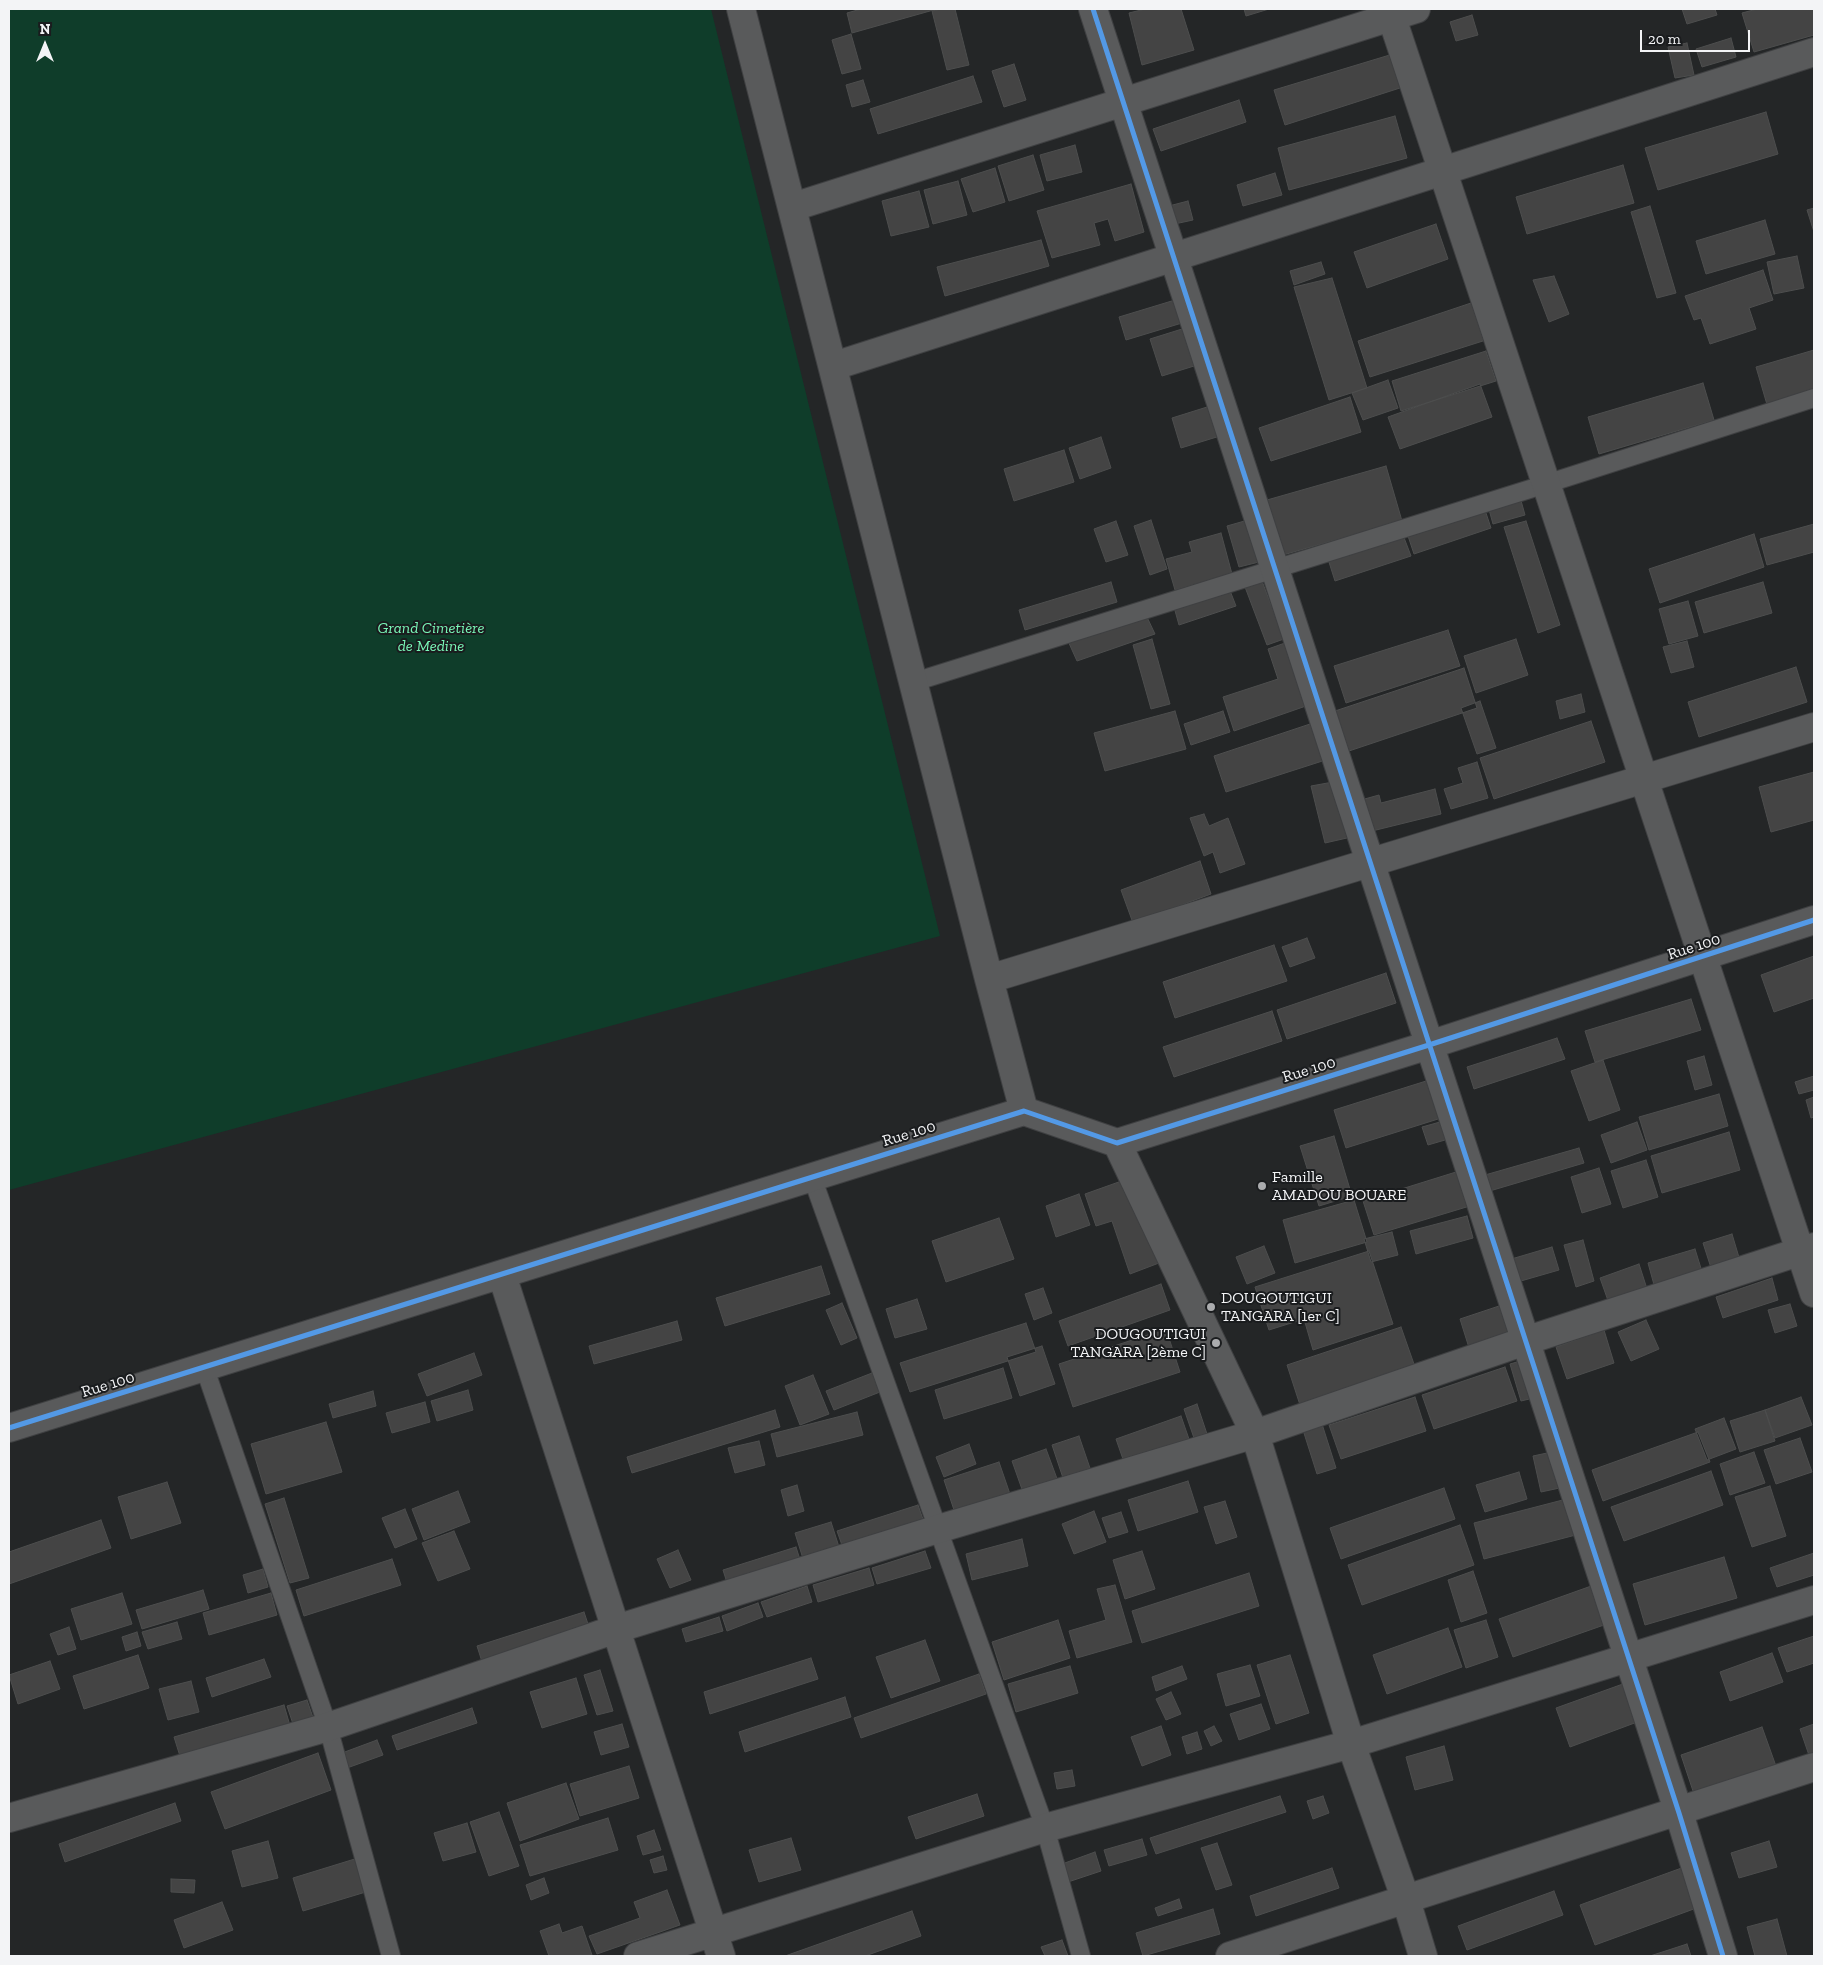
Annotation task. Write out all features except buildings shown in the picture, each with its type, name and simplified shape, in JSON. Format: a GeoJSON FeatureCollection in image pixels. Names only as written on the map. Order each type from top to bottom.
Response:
{"type":"FeatureCollection","features":[{"type":"Feature","properties":{"kind":"street"},"geometry":{"type":"LineString","coordinates":[[741,9],[1024,1111],[1117,1144],[1255,1434],[1351,1744],[1406,1900],[1423,1956]]}},
{"type":"Feature","properties":{"kind":"street"},"geometry":{"type":"LineString","coordinates":[[1093,9],[1679,1813],[1723,1956]]}},
{"type":"Feature","properties":{"kind":"street"},"geometry":{"type":"LineString","coordinates":[[793,207],[1124,103],[1399,11],[1442,171],[1703,957],[1807,1249],[1814,1293]]}},
{"type":"Feature","properties":{"kind":"street"},"geometry":{"type":"LineString","coordinates":[[834,366],[1814,52]]}},
{"type":"Feature","properties":{"kind":"street"},"geometry":{"type":"LineString","coordinates":[[989,980],[1814,727]]}},
{"type":"Feature","properties":{"kind":"street","name":"Rue 100"},"geometry":{"type":"LineString","coordinates":[[1117,1144],[1430,1045],[1814,920]]}},
{"type":"Feature","properties":{"kind":"street","name":"Rue 100"},"geometry":{"type":"LineString","coordinates":[[9,1428],[205,1369],[1024,1111]]}},
{"type":"Feature","properties":{"kind":"street"},"geometry":{"type":"LineString","coordinates":[[9,1818],[328,1728],[616,1629],[938,1529],[1255,1434],[1525,1341],[1807,1249]]}},
{"type":"Feature","properties":{"kind":"street"},"geometry":{"type":"LineString","coordinates":[[502,1275],[717,1944]]}},
{"type":"Feature","properties":{"kind":"street"},"geometry":{"type":"LineString","coordinates":[[638,1956],[717,1944],[1045,1828],[1351,1744],[1814,1600]]}},
{"type":"Feature","properties":{"kind":"street"},"geometry":{"type":"LineString","coordinates":[[1230,1956],[1814,1768]]}},
{"type":"Feature","properties":{"kind":"lane"},"geometry":{"type":"LineString","coordinates":[[914,682],[1275,570],[1814,398]]}},
{"type":"Feature","properties":{"kind":"lane"},"geometry":{"type":"LineString","coordinates":[[812,1177],[1045,1828],[1081,1956]]}},
{"type":"Feature","properties":{"kind":"lane"},"geometry":{"type":"LineString","coordinates":[[205,1369],[328,1728],[391,1956]]}},
{"type":"Feature","properties":{"kind":"green space","name":"Grand Cimetière de Medine"},"geometry":{"type":"Polygon","coordinates":[[[9,9],[711,9],[940,936],[9,1190],[9,9]]]}},
{"type":"Feature","properties":{"kind":"cycle path"},"geometry":{"type":"LineString","coordinates":[[1093,9],[1679,1813],[1723,1956]]}},
{"type":"Feature","properties":{"kind":"cycle path"},"geometry":{"type":"LineString","coordinates":[[9,1428],[1024,1111],[1117,1143],[1429,1045],[1814,920]]}},
{"type":"Feature","properties":{"kind":"place","name":"Famille AMADOU BOUARE"},"geometry":{"type":"Point","coordinates":[1262,1186]}},
{"type":"Feature","properties":{"kind":"place","name":"DOUGOUTIGUI TANGARA [1er C]"},"geometry":{"type":"Point","coordinates":[1211,1307]}},
{"type":"Feature","properties":{"kind":"place","name":"DOUGOUTIGUI TANGARA [2ème C]"},"geometry":{"type":"Point","coordinates":[1216,1343]}}]}
